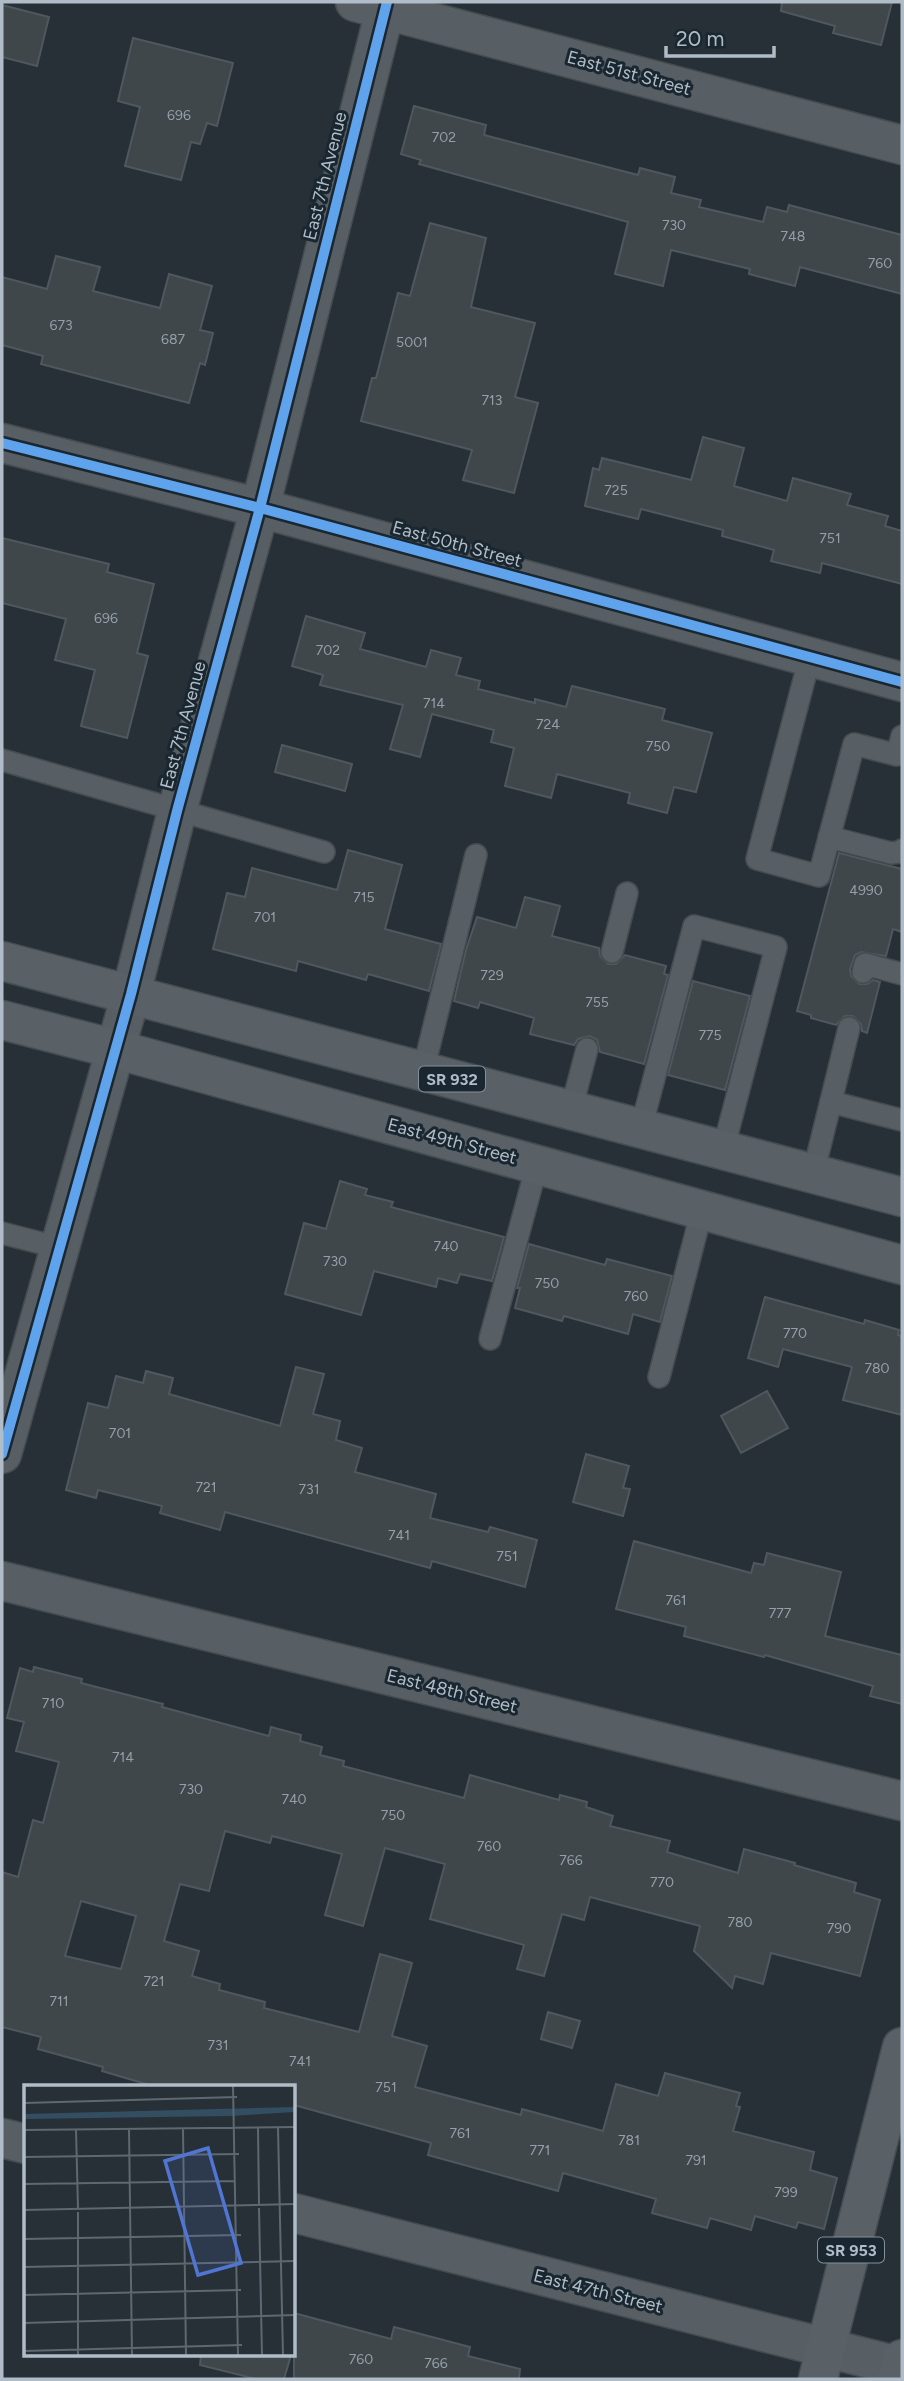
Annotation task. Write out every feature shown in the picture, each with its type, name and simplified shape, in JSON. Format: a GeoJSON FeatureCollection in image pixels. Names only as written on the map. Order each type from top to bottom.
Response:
{"type":"FeatureCollection","features":[{"type":"Feature","properties":{"kind":"main road","name":"SR 932"},"geometry":{"type":"LineString","coordinates":[[2,961],[902,1198]]}},
{"type":"Feature","properties":{"kind":"main road","name":"East 49th Street"},"geometry":{"type":"LineString","coordinates":[[2,1020],[902,1265]]}},
{"type":"Feature","properties":{"kind":"main road","name":"SR 953"},"geometry":{"type":"LineString","coordinates":[[822,2364],[902,2047]]}},
{"type":"Feature","properties":{"kind":"street","name":"East 51st Street"},"geometry":{"type":"LineString","coordinates":[[376,4],[902,145]]}},
{"type":"Feature","properties":{"kind":"street","name":"East 7th Avenue"},"geometry":{"type":"LineString","coordinates":[[2,1454],[131,994],[177,811],[260,508],[376,4]]}},
{"type":"Feature","properties":{"kind":"street","name":"East 50th Street"},"geometry":{"type":"LineString","coordinates":[[2,443],[260,508],[902,682]]}},
{"type":"Feature","properties":{"kind":"street","name":"East 48th Street"},"geometry":{"type":"LineString","coordinates":[[2,1581],[902,1801]]}},
{"type":"Feature","properties":{"kind":"street"},"geometry":{"type":"LineString","coordinates":[[2,2138],[24,2144]]}},
{"type":"Feature","properties":{"kind":"street","name":"East 47th Street"},"geometry":{"type":"LineString","coordinates":[[296,2214],[822,2364],[900,2368]]}},
{"type":"Feature","properties":{"kind":"lane"},"geometry":{"type":"LineString","coordinates":[[810,657],[757,859],[819,876],[853,744],[901,749]]}},
{"type":"Feature","properties":{"kind":"lane"},"geometry":{"type":"LineString","coordinates":[[2,761],[324,852]]}},
{"type":"Feature","properties":{"kind":"lane"},"geometry":{"type":"LineString","coordinates":[[829,837],[891,853],[902,850]]}},
{"type":"Feature","properties":{"kind":"lane"},"geometry":{"type":"LineString","coordinates":[[423,1071],[476,855]]}},
{"type":"Feature","properties":{"kind":"lane"},"geometry":{"type":"LineString","coordinates":[[612,951],[627,893]]}},
{"type":"Feature","properties":{"kind":"lane"},"geometry":{"type":"LineString","coordinates":[[641,1128],[694,926],[776,947],[723,1150]]}},
{"type":"Feature","properties":{"kind":"lane"},"geometry":{"type":"LineString","coordinates":[[863,972],[865,964],[902,974]]}},
{"type":"Feature","properties":{"kind":"lane"},"geometry":{"type":"LineString","coordinates":[[813,1174],[849,1028]]}},
{"type":"Feature","properties":{"kind":"lane"},"geometry":{"type":"LineString","coordinates":[[571,1110],[587,1049]]}},
{"type":"Feature","properties":{"kind":"lane"},"geometry":{"type":"LineString","coordinates":[[831,1102],[902,1120]]}},
{"type":"Feature","properties":{"kind":"lane"},"geometry":{"type":"LineString","coordinates":[[490,1339],[537,1165]]}},
{"type":"Feature","properties":{"kind":"lane"},"geometry":{"type":"LineString","coordinates":[[659,1377],[702,1210]]}},
{"type":"Feature","properties":{"kind":"lane"},"geometry":{"type":"LineString","coordinates":[[2,1233],[60,1248]]}},
{"type":"Feature","properties":{"kind":"building"},"geometry":{"type":"Polygon","coordinates":[[[782,2],[892,2],[881,45],[833,33],[835,26],[781,11],[782,2]]]}},
{"type":"Feature","properties":{"kind":"building"},"geometry":{"type":"Polygon","coordinates":[[[2,5],[49,17],[37,66],[2,57],[2,5]]]}},
{"type":"Feature","properties":{"kind":"building"},"geometry":{"type":"Polygon","coordinates":[[[133,38],[233,63],[217,126],[207,123],[200,144],[191,142],[181,180],[125,166],[140,107],[118,101],[133,38]]]}},
{"type":"Feature","properties":{"kind":"building"},"geometry":{"type":"Polygon","coordinates":[[[414,106],[486,125],[484,135],[638,175],[640,168],[675,177],[671,193],[701,200],[699,207],[763,222],[767,207],[787,212],[789,205],[902,235],[902,294],[800,267],[795,286],[749,274],[750,269],[671,250],[663,286],[615,274],[628,222],[419,164],[421,160],[401,154],[414,106]]]}},
{"type":"Feature","properties":{"kind":"building"},"geometry":{"type":"Polygon","coordinates":[[[430,223],[486,238],[471,307],[535,323],[515,397],[538,403],[514,493],[463,480],[472,450],[361,421],[372,378],[376,378],[398,293],[410,296],[430,223]]]}},
{"type":"Feature","properties":{"kind":"building"},"geometry":{"type":"Polygon","coordinates":[[[56,256],[100,267],[93,291],[160,308],[169,274],[212,286],[200,330],[213,333],[205,365],[200,363],[189,403],[41,364],[43,356],[2,345],[2,277],[47,289],[56,256]]]}},
{"type":"Feature","properties":{"kind":"building"},"geometry":{"type":"Polygon","coordinates":[[[703,437],[744,448],[734,486],[787,501],[793,478],[851,494],[847,505],[888,516],[885,526],[902,531],[902,584],[822,563],[820,573],[771,561],[774,550],[722,536],[723,530],[641,509],[638,519],[585,506],[593,468],[599,470],[602,458],[691,480],[703,437]]]}},
{"type":"Feature","properties":{"kind":"building"},"geometry":{"type":"Polygon","coordinates":[[[2,538],[109,564],[107,572],[154,584],[137,653],[148,656],[127,738],[81,726],[95,670],[55,660],[66,619],[2,603],[2,538]]]}},
{"type":"Feature","properties":{"kind":"building"},"geometry":{"type":"Polygon","coordinates":[[[306,616],[365,633],[360,649],[426,667],[431,650],[461,658],[456,675],[480,681],[478,689],[535,703],[535,699],[566,707],[572,686],[665,709],[662,720],[712,733],[696,792],[674,787],[667,813],[628,803],[630,793],[557,774],[551,798],[505,786],[514,748],[491,742],[494,730],[432,714],[420,757],[390,749],[403,705],[320,685],[323,675],[292,666],[306,616]]]}},
{"type":"Feature","properties":{"kind":"building"},"geometry":{"type":"Polygon","coordinates":[[[282,745],[352,764],[345,791],[275,772],[282,745]]]}},
{"type":"Feature","properties":{"kind":"building"},"geometry":{"type":"Polygon","coordinates":[[[348,850],[402,865],[385,929],[441,944],[429,991],[368,974],[366,980],[298,961],[296,971],[213,949],[227,893],[245,897],[252,868],[337,890],[348,850]]]}},
{"type":"Feature","properties":{"kind":"building"},"geometry":{"type":"Polygon","coordinates":[[[839,853],[902,869],[902,932],[893,929],[886,956],[861,952],[855,955],[850,969],[851,976],[859,984],[867,984],[873,980],[880,982],[867,1033],[862,1031],[861,1024],[853,1016],[845,1016],[836,1025],[797,1011],[839,853]]]}},
{"type":"Feature","properties":{"kind":"building"},"geometry":{"type":"Polygon","coordinates":[[[525,897],[560,906],[552,936],[599,948],[600,956],[608,964],[616,964],[625,955],[666,966],[664,974],[668,975],[644,1064],[600,1052],[597,1040],[590,1036],[578,1039],[574,1045],[530,1034],[534,1018],[480,1002],[478,1008],[454,1001],[477,917],[516,928],[525,897]]]}},
{"type":"Feature","properties":{"kind":"building"},"geometry":{"type":"Polygon","coordinates":[[[693,981],[750,996],[725,1090],[668,1075],[693,981]]]}},
{"type":"Feature","properties":{"kind":"building"},"geometry":{"type":"Polygon","coordinates":[[[340,1181],[367,1189],[365,1195],[393,1202],[391,1207],[504,1237],[492,1281],[460,1274],[457,1283],[438,1278],[436,1287],[374,1271],[361,1315],[285,1294],[304,1223],[326,1229],[340,1181]]]}},
{"type":"Feature","properties":{"kind":"building"},"geometry":{"type":"Polygon","coordinates":[[[529,1244],[605,1265],[607,1259],[672,1276],[660,1322],[633,1314],[628,1334],[564,1316],[562,1321],[515,1308],[520,1288],[517,1288],[529,1244]]]}},
{"type":"Feature","properties":{"kind":"building"},"geometry":{"type":"Polygon","coordinates":[[[765,1297],[864,1324],[865,1320],[899,1330],[898,1335],[902,1336],[902,1415],[843,1400],[852,1367],[783,1349],[778,1367],[748,1358],[765,1297]]]}},
{"type":"Feature","properties":{"kind":"building"},"geometry":{"type":"Polygon","coordinates":[[[296,1367],[324,1374],[313,1414],[340,1421],[336,1440],[362,1448],[355,1472],[436,1494],[430,1518],[488,1532],[490,1527],[537,1540],[525,1587],[432,1561],[430,1568],[225,1512],[220,1530],[160,1513],[162,1506],[98,1490],[96,1498],[66,1490],[88,1403],[108,1408],[116,1376],[143,1383],[146,1371],[173,1378],[169,1394],[280,1426],[296,1367]]]}},
{"type":"Feature","properties":{"kind":"building"},"geometry":{"type":"Polygon","coordinates":[[[767,1391],[788,1428],[741,1453],[721,1416],[767,1391]]]}},
{"type":"Feature","properties":{"kind":"building"},"geometry":{"type":"Polygon","coordinates":[[[586,1454],[629,1466],[623,1488],[630,1489],[623,1516],[573,1502],[586,1454]]]}},
{"type":"Feature","properties":{"kind":"building"},"geometry":{"type":"Polygon","coordinates":[[[634,1541],[751,1573],[754,1563],[764,1565],[767,1553],[841,1572],[825,1636],[902,1655],[902,1704],[870,1696],[873,1686],[765,1655],[764,1657],[684,1636],[686,1627],[616,1609],[634,1541]]]}},
{"type":"Feature","properties":{"kind":"building"},"geometry":{"type":"Polygon","coordinates":[[[34,1667],[82,1679],[81,1683],[269,1736],[271,1727],[301,1735],[300,1741],[322,1747],[320,1755],[344,1761],[343,1766],[464,1798],[470,1775],[559,1800],[560,1795],[587,1802],[586,1807],[613,1816],[610,1826],[670,1841],[667,1852],[738,1873],[744,1849],[856,1883],[854,1892],[880,1900],[860,1976],[771,1953],[763,1984],[735,1976],[732,1988],[694,1951],[700,1926],[590,1897],[584,1920],[562,1914],[544,1976],[517,1969],[524,1945],[430,1919],[445,1864],[385,1848],[363,1926],[325,1915],[342,1854],[272,1836],[270,1843],[225,1831],[209,1891],[180,1884],[164,1941],[199,1951],[192,1976],[220,1984],[219,1990],[265,2002],[264,2008],[359,2032],[380,1954],[412,1963],[392,2036],[427,2046],[415,2087],[521,2115],[522,2109],[603,2131],[616,2084],[658,2096],[665,2073],[740,2093],[736,2106],[740,2107],[733,2131],[814,2152],[810,2170],[837,2178],[824,2229],[798,2222],[796,2228],[755,2216],[751,2230],[710,2218],[707,2228],[652,2213],[656,2199],[563,2173],[558,2191],[428,2155],[431,2143],[296,2106],[296,2085],[149,2085],[102,2071],[103,2067],[38,2049],[41,2037],[2,2027],[2,1872],[18,1877],[33,1820],[43,1823],[59,1762],[16,1751],[24,1722],[7,1718],[20,1668],[33,1672],[34,1667]],[[81,1901],[65,1956],[121,1969],[136,1916],[81,1901]]]}},
{"type":"Feature","properties":{"kind":"building"},"geometry":{"type":"Polygon","coordinates":[[[548,2012],[580,2021],[572,2048],[541,2039],[548,2012]]]}},
{"type":"Feature","properties":{"kind":"building"},"geometry":{"type":"Polygon","coordinates":[[[296,2314],[391,2339],[394,2327],[470,2347],[468,2356],[520,2369],[519,2379],[294,2379],[296,2314]]]}},
{"type":"Feature","properties":{"kind":"building"},"geometry":{"type":"Polygon","coordinates":[[[201,2356],[291,2356],[284,2379],[256,2379],[200,2365],[201,2356]]]}},
{"type":"Feature","properties":{"kind":"cycle path"},"geometry":{"type":"LineString","coordinates":[[2,1454],[131,994],[177,811],[260,508],[387,2]]}},
{"type":"Feature","properties":{"kind":"cycle path"},"geometry":{"type":"LineString","coordinates":[[2,443],[260,508],[902,682]]}}]}
